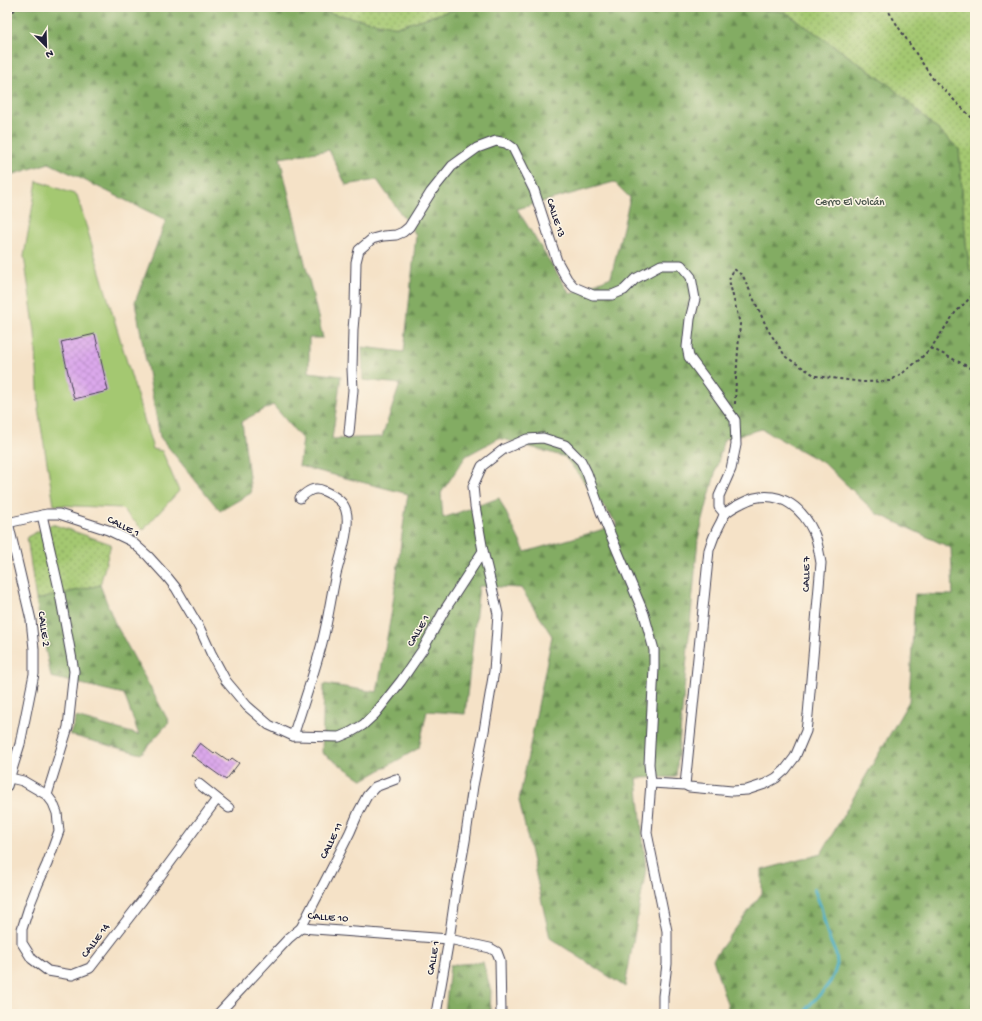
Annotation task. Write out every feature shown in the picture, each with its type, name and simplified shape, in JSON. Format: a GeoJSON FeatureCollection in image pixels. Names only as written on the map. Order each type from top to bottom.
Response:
{"type":"FeatureCollection","features":[{"type":"Feature","properties":{"kind":"street","name":"CALLE 13"},"geometry":{"type":"LineString","coordinates":[[349,433],[354,390],[352,345],[356,262],[359,250],[372,239],[396,235],[403,232],[409,227],[431,192],[452,166],[477,148],[496,140],[506,143],[513,148],[534,190],[557,261],[567,279],[574,286],[592,295],[612,295],[624,290],[635,279],[661,265],[681,265],[691,277],[695,299],[690,318],[687,347],[689,357],[735,420]]}},
{"type":"Feature","properties":{"kind":"street"},"geometry":{"type":"LineString","coordinates":[[685,785],[709,550],[725,514],[719,507],[719,496],[732,469],[736,445],[735,420]]}},
{"type":"Feature","properties":{"kind":"street"},"geometry":{"type":"LineString","coordinates":[[483,551],[474,506],[473,486],[482,466],[504,449],[527,439],[543,438],[565,445],[581,461],[644,614],[654,650],[649,764],[651,783],[647,833],[667,931],[667,964],[663,996],[663,1014]]}},
{"type":"Feature","properties":{"kind":"street"},"geometry":{"type":"LineString","coordinates":[[293,736],[322,642],[348,524],[346,510],[341,502],[331,494],[319,489],[308,491],[300,498]]}},
{"type":"Feature","properties":{"kind":"street","name":"CALLE 7"},"geometry":{"type":"LineString","coordinates":[[651,783],[685,785],[689,787],[732,791],[748,790],[765,784],[776,778],[785,770],[795,757],[806,731],[821,563],[815,534],[796,508],[785,501],[771,496],[747,500],[725,514]]}},
{"type":"Feature","properties":{"kind":"street","name":"CALLE 1"},"geometry":{"type":"LineString","coordinates":[[8,521],[47,514],[59,514],[108,530],[130,541],[148,556],[176,588],[200,629],[226,681],[247,706],[269,725],[293,736],[339,736],[363,725],[375,714],[401,681],[423,649],[444,611],[483,551]]}},
{"type":"Feature","properties":{"kind":"street"},"geometry":{"type":"LineString","coordinates":[[9,782],[23,781],[47,795],[68,727],[74,671],[59,589],[42,515]]}},
{"type":"Feature","properties":{"kind":"street","name":"CALLE 2"},"geometry":{"type":"LineString","coordinates":[[8,521],[31,620],[34,649],[34,674],[20,744],[9,782]]}},
{"type":"Feature","properties":{"kind":"street","name":"CALLE 1"},"geometry":{"type":"LineString","coordinates":[[436,1014],[473,786],[494,671],[498,614],[483,551]]}},
{"type":"Feature","properties":{"kind":"street","name":"CALLE 11"},"geometry":{"type":"LineString","coordinates":[[301,928],[345,843],[367,796],[375,787],[396,779]]}},
{"type":"Feature","properties":{"kind":"street"},"geometry":{"type":"LineString","coordinates":[[199,784],[229,808]]}},
{"type":"Feature","properties":{"kind":"street","name":"CALLE 14"},"geometry":{"type":"LineString","coordinates":[[47,795],[53,803],[57,813],[59,831],[48,864],[30,904],[22,929],[22,943],[32,959],[48,971],[72,975],[90,968],[217,798]]}},
{"type":"Feature","properties":{"kind":"street","name":"CALLE 10"},"geometry":{"type":"LineString","coordinates":[[218,1014],[289,938],[301,928],[449,939],[490,948],[497,952],[500,960],[501,1014]]}},
{"type":"Feature","properties":{"kind":"path"},"geometry":{"type":"LineString","coordinates":[[7,14],[21,7]]}},
{"type":"Feature","properties":{"kind":"path"},"geometry":{"type":"LineString","coordinates":[[886,7],[898,28],[933,79],[975,121]]}},
{"type":"Feature","properties":{"kind":"path"},"geometry":{"type":"LineString","coordinates":[[735,420],[740,324],[729,280],[734,270],[743,276],[768,330],[786,357],[816,376],[863,382],[890,381],[904,372],[919,360],[930,348],[955,313],[975,293]]}},
{"type":"Feature","properties":{"kind":"path"},"geometry":{"type":"LineString","coordinates":[[930,348],[971,368],[975,368]]}},
{"type":"Feature","properties":{"kind":"green space","name":"Cerro El Volcán"},"geometry":{"type":"Polygon","coordinates":[[[7,7],[300,7],[397,27],[462,7],[733,7],[785,12],[887,83],[959,149],[966,244],[970,271],[975,270],[975,1014],[730,1014],[713,959],[762,893],[762,870],[821,854],[909,701],[915,594],[953,595],[951,548],[876,513],[825,464],[762,429],[724,439],[698,539],[676,777],[637,778],[646,869],[625,987],[550,938],[519,800],[552,636],[521,588],[479,586],[465,714],[427,711],[419,748],[363,780],[322,753],[324,684],[377,692],[392,610],[408,494],[299,466],[303,440],[273,405],[242,421],[251,493],[220,511],[160,437],[135,302],[166,220],[49,163],[8,176],[7,189],[7,7]],[[329,150],[280,158],[323,338],[309,338],[309,372],[341,376],[332,439],[382,437],[400,384],[363,380],[362,347],[404,352],[416,235],[377,180],[346,185],[329,150]],[[614,182],[517,209],[570,294],[611,277],[630,198],[614,182]],[[499,438],[466,456],[441,493],[443,518],[499,498],[525,552],[618,525],[565,457],[499,438]]]}},
{"type":"Feature","properties":{"kind":"green space"},"geometry":{"type":"Polygon","coordinates":[[[300,7],[462,7],[397,27],[300,7]]]}},
{"type":"Feature","properties":{"kind":"green space"},"geometry":{"type":"Polygon","coordinates":[[[733,7],[975,7],[975,270],[970,272],[966,244],[959,149],[887,83],[785,12],[733,7]]]}},
{"type":"Feature","properties":{"kind":"green space"},"geometry":{"type":"Polygon","coordinates":[[[37,181],[77,195],[153,449],[162,451],[179,491],[143,530],[121,508],[54,505],[38,408],[35,332],[24,256],[37,181]]]}},
{"type":"Feature","properties":{"kind":"green space"},"geometry":{"type":"Polygon","coordinates":[[[52,524],[111,544],[100,585],[36,600],[27,537],[52,524]]]}},
{"type":"Feature","properties":{"kind":"green space"},"geometry":{"type":"Polygon","coordinates":[[[100,585],[114,621],[169,722],[141,754],[70,735],[76,717],[139,735],[124,694],[51,677],[36,600],[100,585]]]}},
{"type":"Feature","properties":{"kind":"green space"},"geometry":{"type":"Polygon","coordinates":[[[483,962],[491,991],[490,1014],[445,1014],[450,965],[483,962]]]}},
{"type":"Feature","properties":{"kind":"building"},"geometry":{"type":"Polygon","coordinates":[[[95,334],[108,391],[74,399],[61,342],[95,334]]]}},
{"type":"Feature","properties":{"kind":"building"},"geometry":{"type":"Polygon","coordinates":[[[200,743],[214,754],[216,752],[229,761],[232,758],[239,763],[226,780],[191,755],[200,743]]]}},
{"type":"Feature","properties":{"kind":"waterway"},"geometry":{"type":"LineString","coordinates":[[804,1014],[808,1007],[830,982],[837,964],[836,954],[828,936],[821,907],[814,889]]}}]}
